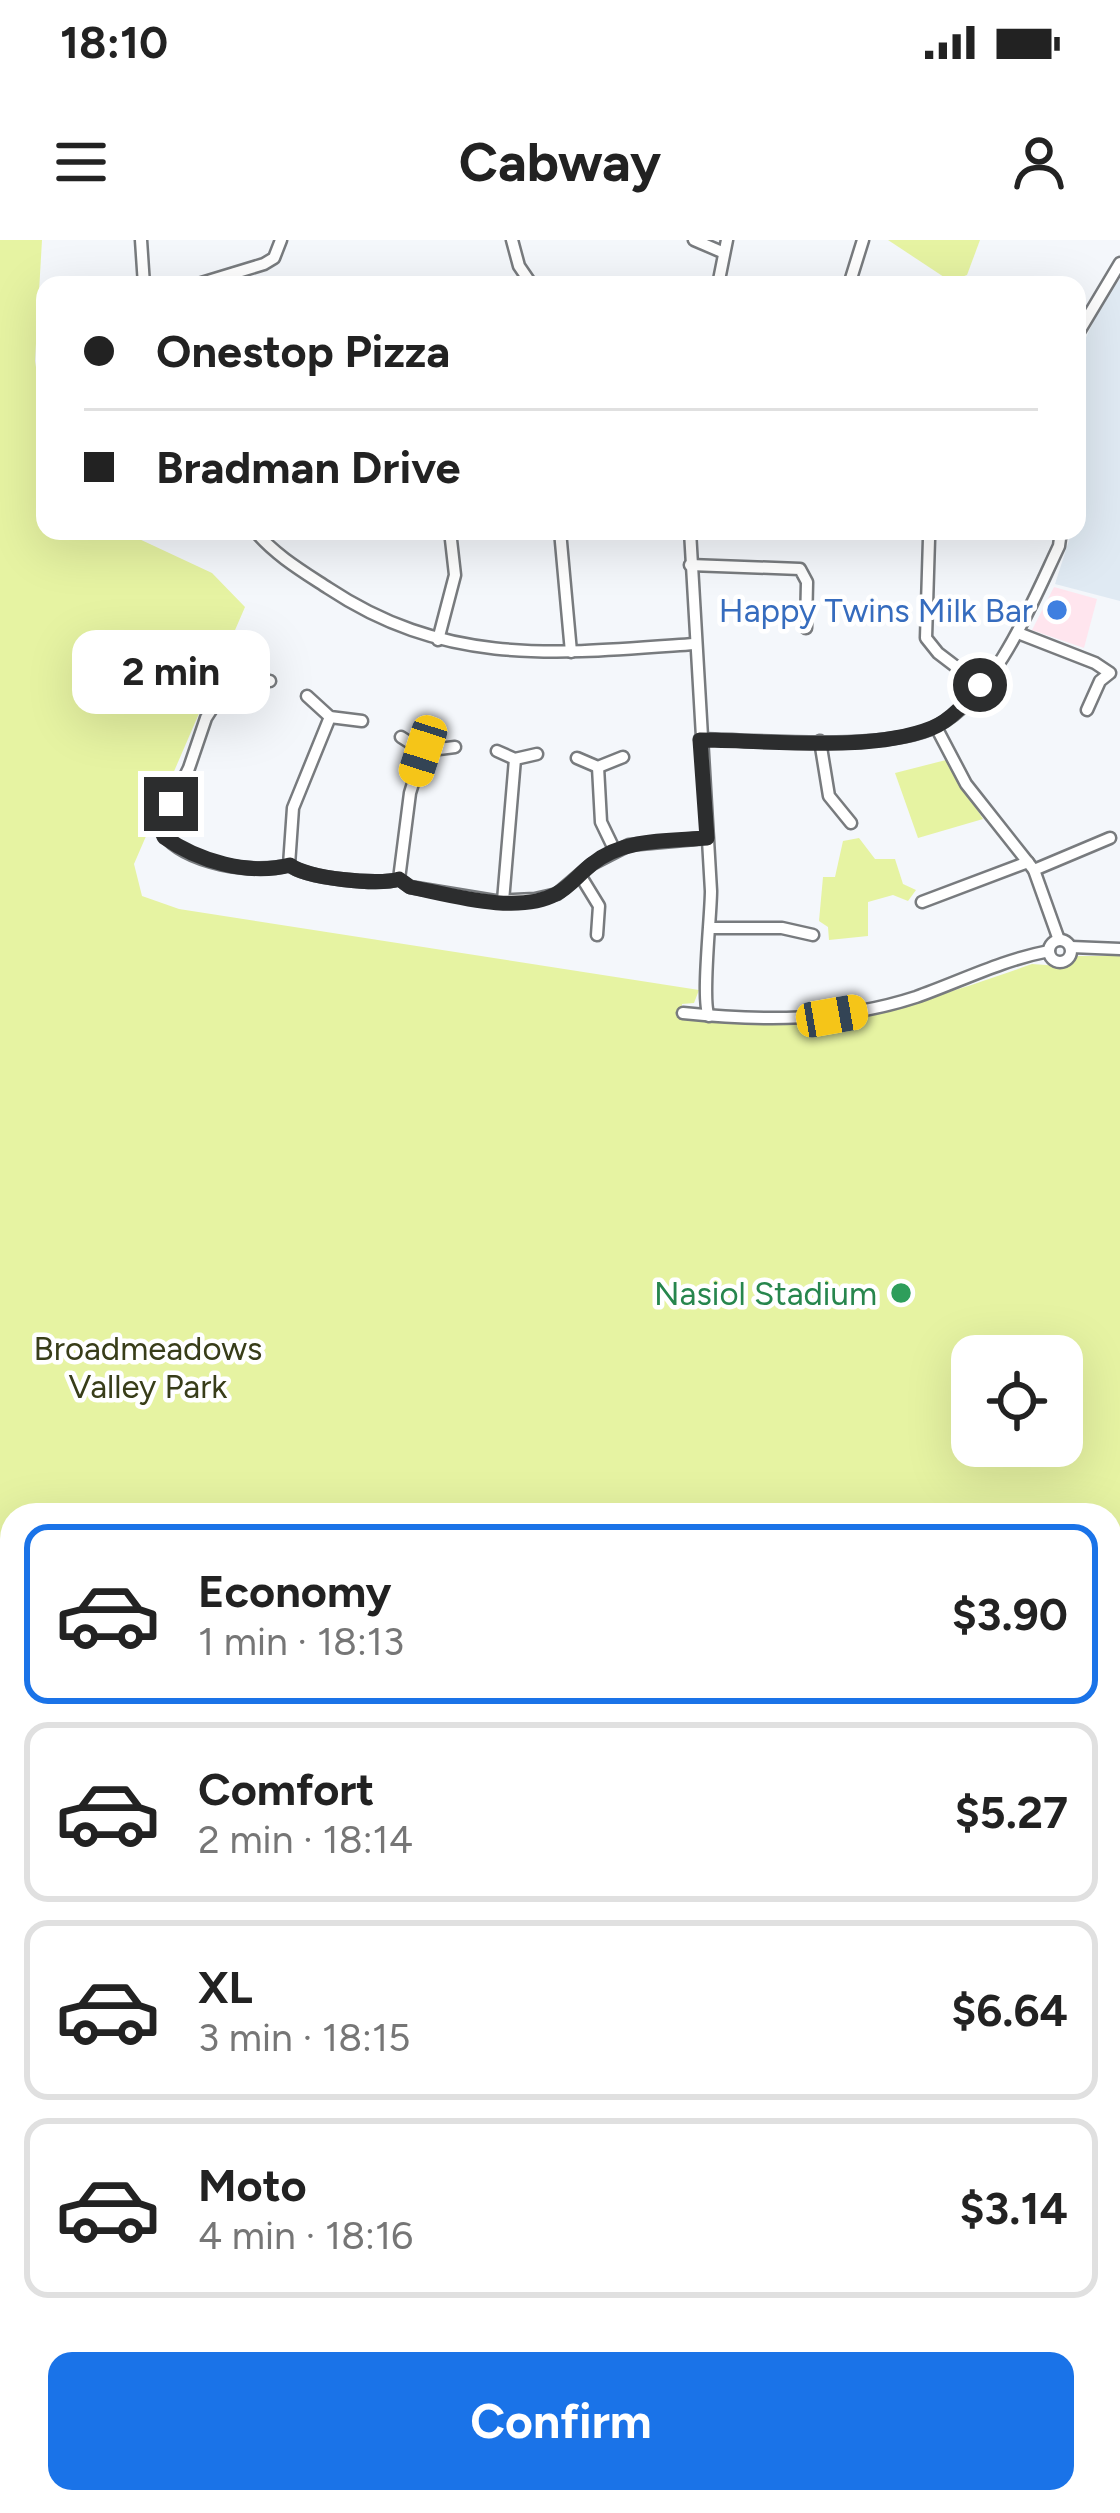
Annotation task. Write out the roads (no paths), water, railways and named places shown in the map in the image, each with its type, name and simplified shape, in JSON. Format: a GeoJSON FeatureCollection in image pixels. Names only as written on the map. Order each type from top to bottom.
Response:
{"type":"FeatureCollection","features":[{"type":"Feature","properties":{"kind":"street"},"geometry":{"type":"LineString","coordinates":[[141,240],[143,276]]}},
{"type":"Feature","properties":{"kind":"street"},"geometry":{"type":"LineString","coordinates":[[225,276],[274,258],[281,240]]}},
{"type":"Feature","properties":{"kind":"street"},"geometry":{"type":"LineString","coordinates":[[512,240],[526,276]]}},
{"type":"Feature","properties":{"kind":"street"},"geometry":{"type":"LineString","coordinates":[[694,240],[725,246],[720,276]]}},
{"type":"Feature","properties":{"kind":"street"},"geometry":{"type":"LineString","coordinates":[[852,276],[863,240]]}},
{"type":"Feature","properties":{"kind":"street"},"geometry":{"type":"LineString","coordinates":[[1086,320],[1120,263]]}},
{"type":"Feature","properties":{"kind":"street"},"geometry":{"type":"LineString","coordinates":[[438,640],[455,575],[451,540]]}},
{"type":"Feature","properties":{"kind":"street"},"geometry":{"type":"LineString","coordinates":[[561,540],[571,652]]}},
{"type":"Feature","properties":{"kind":"street"},"geometry":{"type":"LineString","coordinates":[[690,540],[711,928],[704,1004],[709,1016]]}},
{"type":"Feature","properties":{"kind":"street"},"geometry":{"type":"LineString","coordinates":[[929,540],[926,638],[980,685]]}},
{"type":"Feature","properties":{"kind":"street"},"geometry":{"type":"LineString","coordinates":[[700,740],[887,738],[936,727],[980,685],[1018,633],[1059,540]]}},
{"type":"Feature","properties":{"kind":"street"},"geometry":{"type":"LineString","coordinates":[[264,542],[361,610],[438,640],[513,652],[694,644]]}},
{"type":"Feature","properties":{"kind":"street"},"geometry":{"type":"LineString","coordinates":[[690,566],[800,569],[807,582],[806,628]]}},
{"type":"Feature","properties":{"kind":"street"},"geometry":{"type":"LineString","coordinates":[[1018,633],[1095,662],[1110,674],[1100,681],[1087,710]]}},
{"type":"Feature","properties":{"kind":"street"},"geometry":{"type":"LineString","coordinates":[[270,681],[229,676],[206,718],[162,833],[203,858],[273,869],[290,865],[302,872],[381,884],[399,879]]}},
{"type":"Feature","properties":{"kind":"street"},"geometry":{"type":"LineString","coordinates":[[307,696],[330,717],[362,721]]}},
{"type":"Feature","properties":{"kind":"street"},"geometry":{"type":"LineString","coordinates":[[290,865],[293,808],[330,717]]}},
{"type":"Feature","properties":{"kind":"street"},"geometry":{"type":"LineString","coordinates":[[936,727],[966,784],[1031,866],[1070,958],[1061,963],[1049,951]]}},
{"type":"Feature","properties":{"kind":"street"},"geometry":{"type":"LineString","coordinates":[[401,737],[423,751],[455,747]]}},
{"type":"Feature","properties":{"kind":"street"},"geometry":{"type":"LineString","coordinates":[[820,741],[829,796],[850,823]]}},
{"type":"Feature","properties":{"kind":"street"},"geometry":{"type":"LineString","coordinates":[[399,879],[410,793],[423,751]]}},
{"type":"Feature","properties":{"kind":"street"},"geometry":{"type":"LineString","coordinates":[[497,751],[515,759],[537,754]]}},
{"type":"Feature","properties":{"kind":"street"},"geometry":{"type":"LineString","coordinates":[[577,758],[598,767],[622,757]]}},
{"type":"Feature","properties":{"kind":"street"},"geometry":{"type":"LineString","coordinates":[[503,902],[515,759]]}},
{"type":"Feature","properties":{"kind":"street"},"geometry":{"type":"LineString","coordinates":[[598,767],[601,822],[615,851]]}},
{"type":"Feature","properties":{"kind":"street"},"geometry":{"type":"LineString","coordinates":[[399,879],[410,887],[503,902],[552,896],[615,851],[649,842],[707,838]]}},
{"type":"Feature","properties":{"kind":"street"},"geometry":{"type":"LineString","coordinates":[[922,902],[1110,838]]}},
{"type":"Feature","properties":{"kind":"street"},"geometry":{"type":"LineString","coordinates":[[580,875],[599,906],[598,936]]}},
{"type":"Feature","properties":{"kind":"street"},"geometry":{"type":"LineString","coordinates":[[711,928],[782,928],[813,935]]}},
{"type":"Feature","properties":{"kind":"street"},"geometry":{"type":"LineString","coordinates":[[683,1013],[771,1019],[873,1008],[1065,944],[1120,949]]}},
{"type":"Feature","properties":{"kind":"place","name":"Happy Twins Milk Bar"},"geometry":{"type":"Point","coordinates":[1057,610]}},
{"type":"Feature","properties":{"kind":"place","name":"Nasiol Stadium"},"geometry":{"type":"Point","coordinates":[901,1293]}},
{"type":"Feature","properties":{"kind":"park label","name":"Broadmeadows Valley Park"},"geometry":{"type":"Point","coordinates":[148,1367]}}]}
